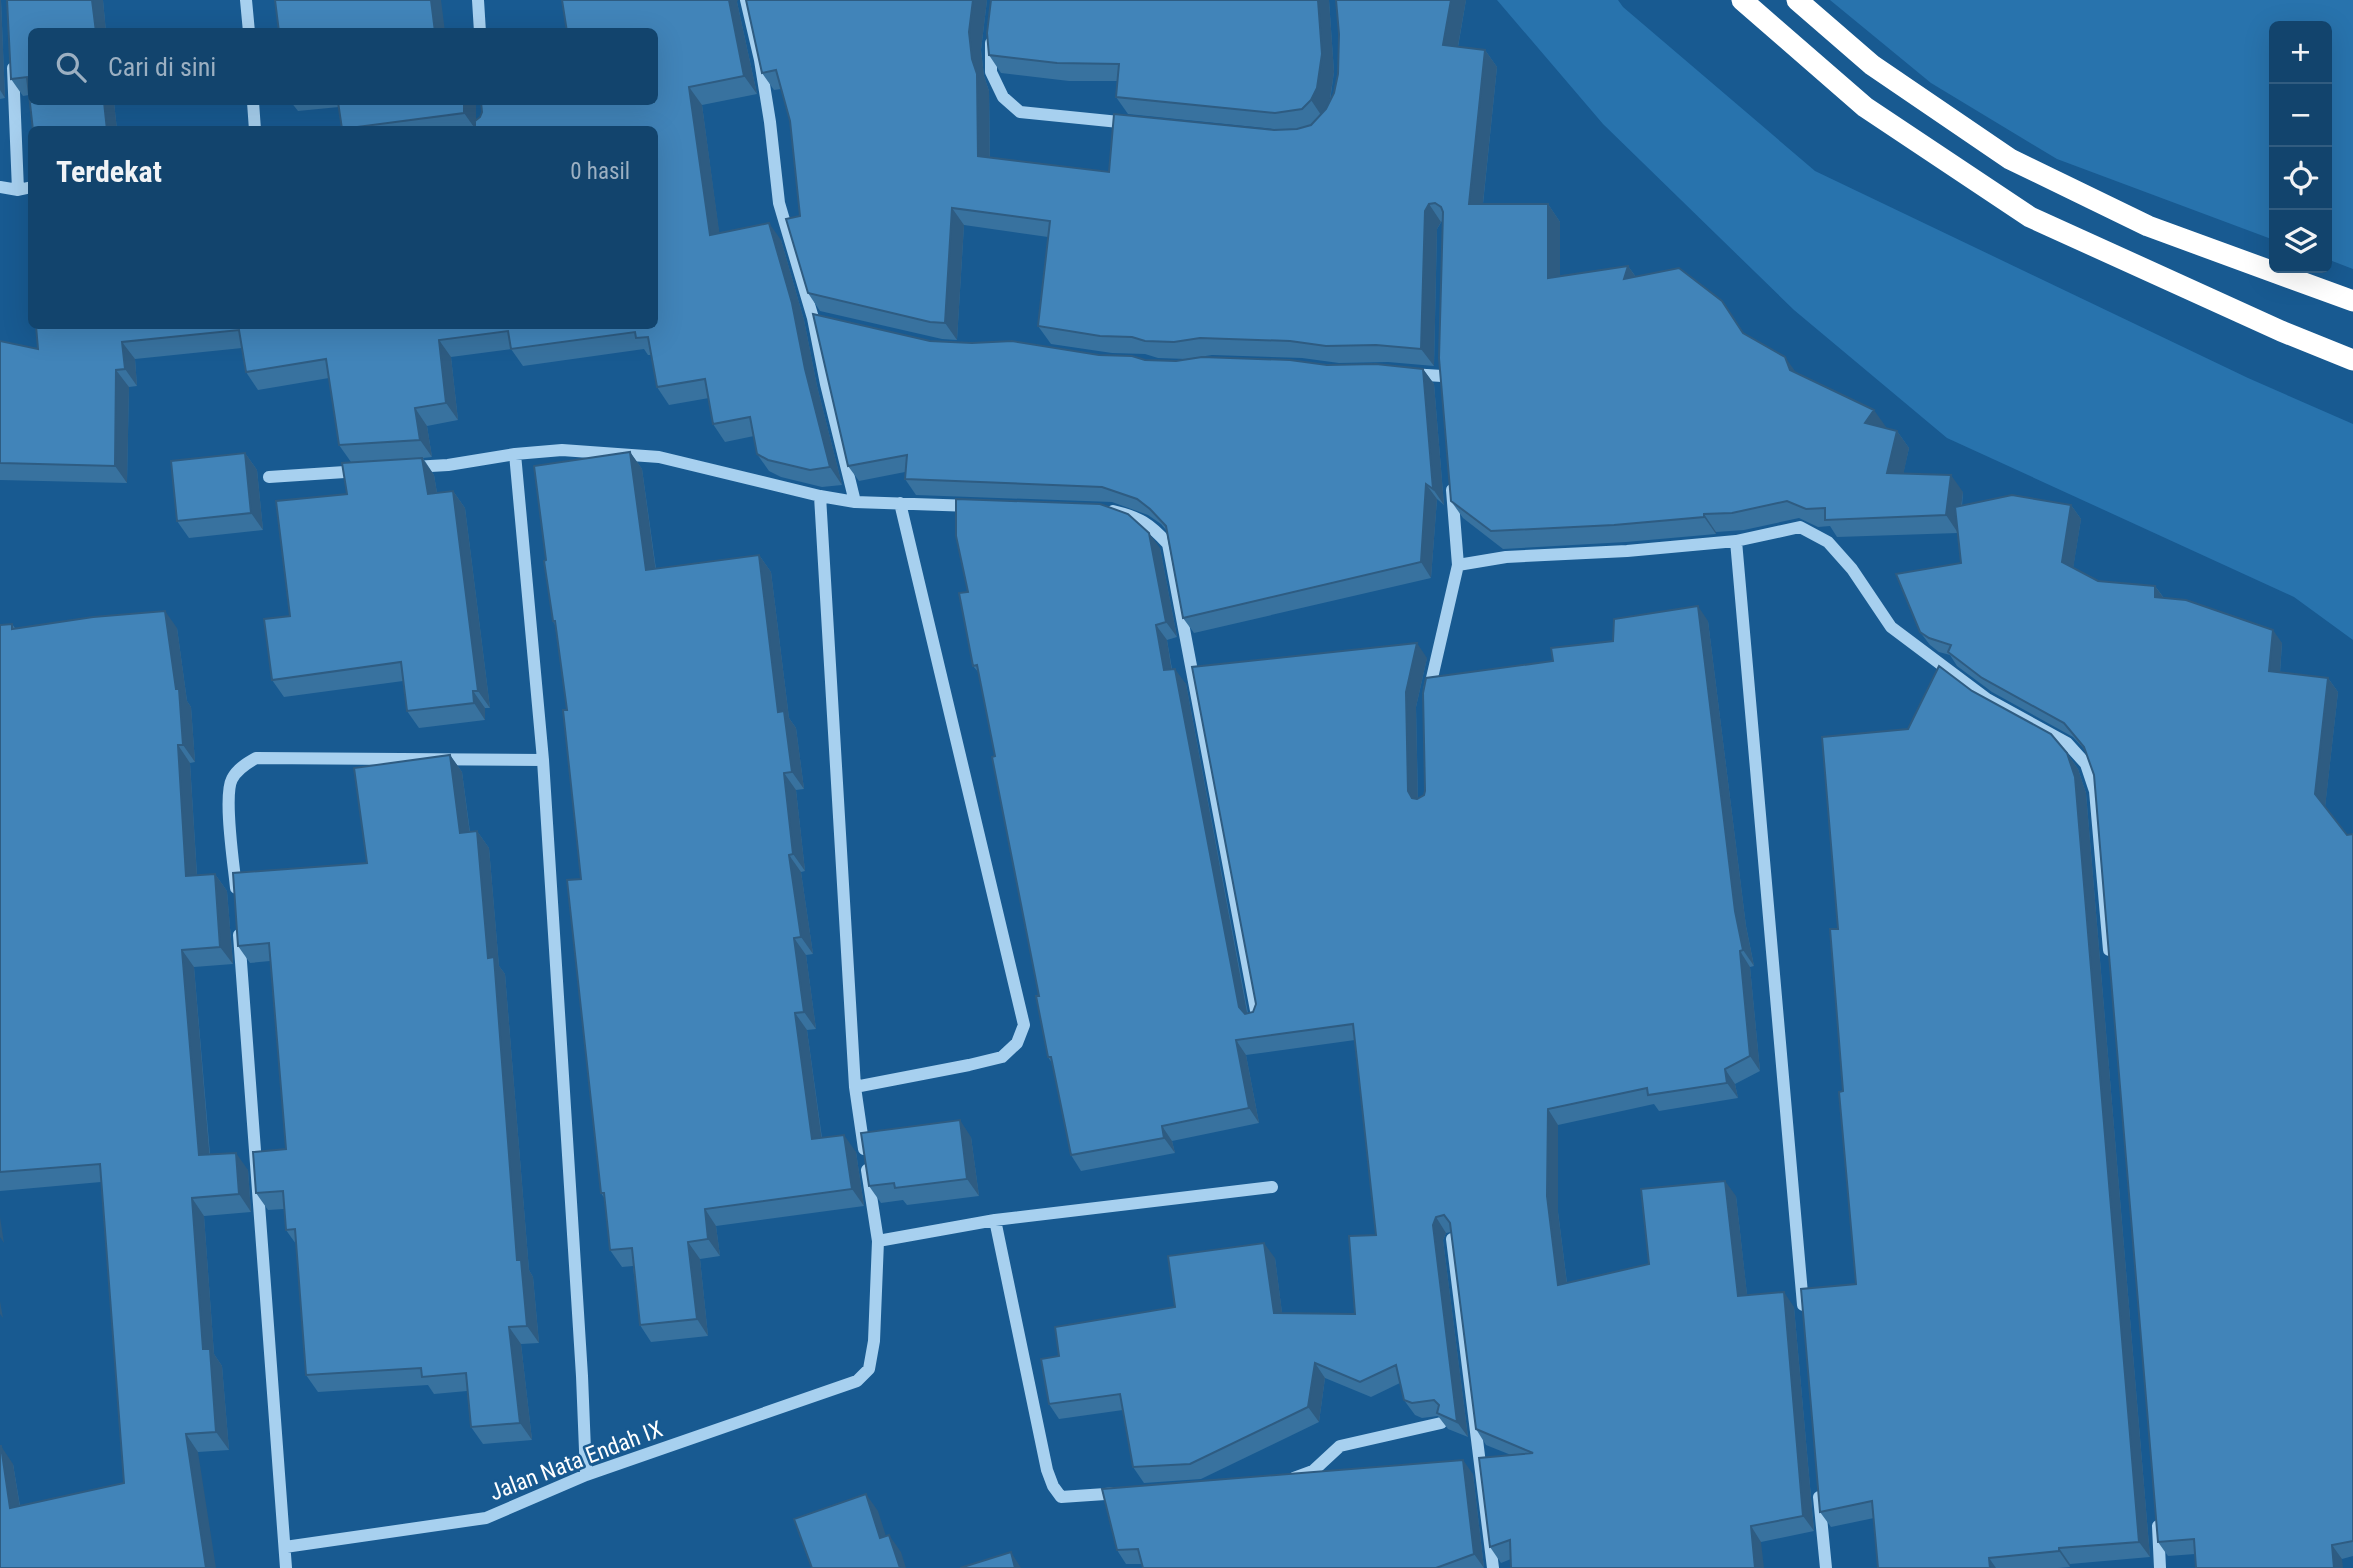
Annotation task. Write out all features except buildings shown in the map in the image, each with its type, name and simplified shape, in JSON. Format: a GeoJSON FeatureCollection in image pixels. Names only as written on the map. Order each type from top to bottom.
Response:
{"type":"FeatureCollection","features":[{"type":"Feature","properties":{"kind":"highway"},"geometry":{"type":"LineString","coordinates":[[1742,0],[1865,107],[2030,217],[2281,331],[2353,360]]}},
{"type":"Feature","properties":{"kind":"highway"},"geometry":{"type":"LineString","coordinates":[[1797,0],[1872,65],[2010,159],[2148,226],[2353,301]]}},
{"type":"Feature","properties":{"kind":"street"},"geometry":{"type":"LineString","coordinates":[[246,0],[248,28]]}},
{"type":"Feature","properties":{"kind":"street"},"geometry":{"type":"LineString","coordinates":[[478,0],[480,28]]}},
{"type":"Feature","properties":{"kind":"street"},"geometry":{"type":"LineString","coordinates":[[746,0],[770,122],[779,203],[819,319],[826,384],[855,502]]}},
{"type":"Feature","properties":{"kind":"street"},"geometry":{"type":"LineString","coordinates":[[992,33],[991,72],[1003,97],[1020,112],[1141,124]]}},
{"type":"Feature","properties":{"kind":"street"},"geometry":{"type":"LineString","coordinates":[[0,187],[25,189],[12,54]]}},
{"type":"Feature","properties":{"kind":"street"},"geometry":{"type":"LineString","coordinates":[[253,105],[256,126]]}},
{"type":"Feature","properties":{"kind":"street"},"geometry":{"type":"LineString","coordinates":[[1398,373],[1443,376]]}},
{"type":"Feature","properties":{"kind":"street"},"geometry":{"type":"LineString","coordinates":[[407,468],[562,450],[659,457],[820,496],[869,504],[979,506]]}},
{"type":"Feature","properties":{"kind":"street"},"geometry":{"type":"LineString","coordinates":[[515,454],[543,760],[586,1475]]}},
{"type":"Feature","properties":{"kind":"street"},"geometry":{"type":"LineString","coordinates":[[269,477],[379,470]]}},
{"type":"Feature","properties":{"kind":"street"},"geometry":{"type":"LineString","coordinates":[[1425,707],[1458,565],[1450,471]]}},
{"type":"Feature","properties":{"kind":"street"},"geometry":{"type":"LineString","coordinates":[[820,496],[855,1087],[878,1241],[995,1220],[1272,1187]]}},
{"type":"Feature","properties":{"kind":"street"},"geometry":{"type":"LineString","coordinates":[[855,1087],[1002,1057],[1017,1043],[1024,1025],[900,503]]}},
{"type":"Feature","properties":{"kind":"street"},"geometry":{"type":"LineString","coordinates":[[1098,511],[1135,516],[1155,529],[1168,544],[1258,1021]]}},
{"type":"Feature","properties":{"kind":"street"},"geometry":{"type":"LineString","coordinates":[[1458,565],[1506,557],[1627,551],[1736,541],[1800,527],[1828,542],[1852,569],[1891,627],[1987,699],[2067,743],[2086,764],[2095,791],[2109,958]]}},
{"type":"Feature","properties":{"kind":"street"},"geometry":{"type":"LineString","coordinates":[[1736,541],[1804,1318]]}},
{"type":"Feature","properties":{"kind":"street"},"geometry":{"type":"LineString","coordinates":[[237,908],[229,797],[231,780],[242,766],[256,758],[543,760]]}},
{"type":"Feature","properties":{"kind":"street"},"geometry":{"type":"LineString","coordinates":[[238,922],[286,1568]]}},
{"type":"Feature","properties":{"kind":"street"},"geometry":{"type":"LineString","coordinates":[[995,1220],[1053,1486],[1061,1497],[1130,1492]]}},
{"type":"Feature","properties":{"kind":"street"},"geometry":{"type":"LineString","coordinates":[[1452,1239],[1493,1568]]}},
{"type":"Feature","properties":{"kind":"street","name":"Jalan Nata Endah IX"},"geometry":{"type":"LineString","coordinates":[[285,1547],[486,1518],[586,1475],[857,1381],[869,1369],[874,1341],[878,1241]]}},
{"type":"Feature","properties":{"kind":"street"},"geometry":{"type":"LineString","coordinates":[[1283,1482],[1313,1471],[1340,1446],[1441,1423]]}},
{"type":"Feature","properties":{"kind":"street"},"geometry":{"type":"LineString","coordinates":[[1818,1485],[1826,1568]]}},
{"type":"Feature","properties":{"kind":"street"},"geometry":{"type":"LineString","coordinates":[[2157,1515],[2160,1568]]}},
{"type":"Feature","properties":{"kind":"shaded area"},"geometry":{"type":"Polygon","coordinates":[[[1497,0],[1618,0],[1815,171],[2248,378],[2353,424],[2353,640],[2294,597],[1947,438],[1794,310],[1603,124],[1497,0]]]}},
{"type":"Feature","properties":{"kind":"shaded area"},"geometry":{"type":"Polygon","coordinates":[[[1830,0],[2353,0],[2353,269],[2332,261],[2332,21],[2269,21],[2269,238],[2057,159],[1931,83],[1830,0]]]}}]}
